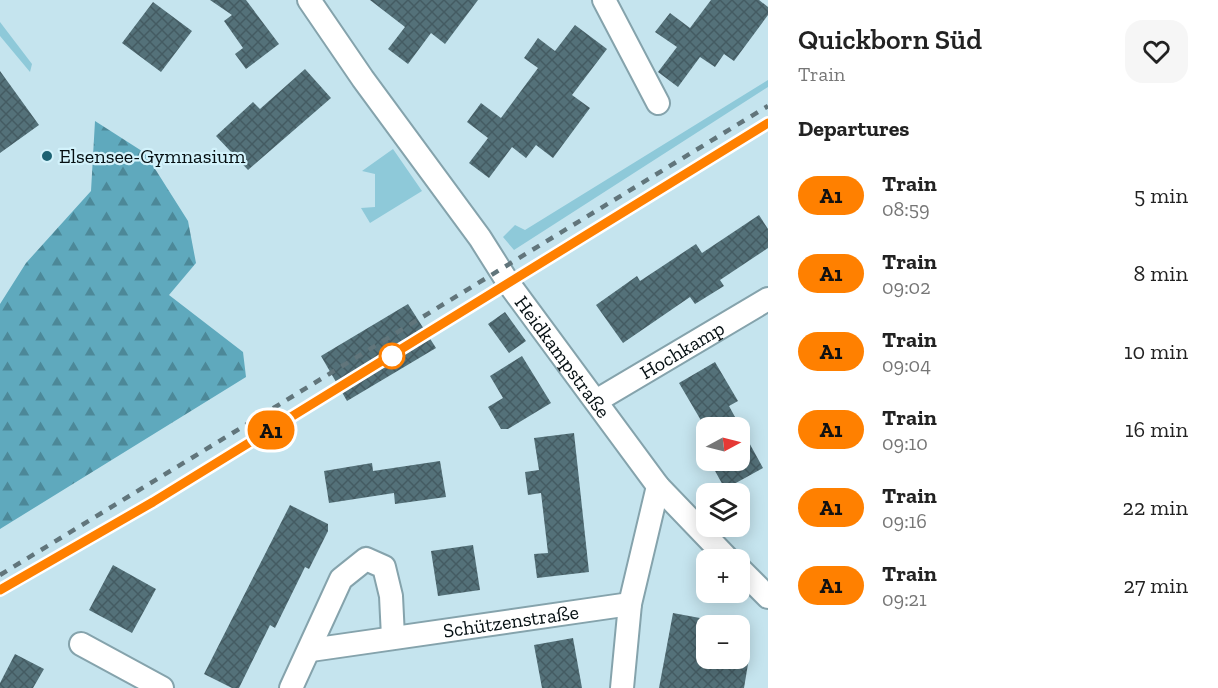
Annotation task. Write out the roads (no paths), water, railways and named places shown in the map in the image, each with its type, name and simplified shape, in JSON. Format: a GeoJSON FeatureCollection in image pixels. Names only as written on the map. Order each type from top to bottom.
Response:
{"type":"FeatureCollection","features":[{"type":"Feature","properties":{"kind":"street","name":"Heidkampstraße"},"geometry":{"type":"LineString","coordinates":[[309,0],[363,79],[480,238],[504,277],[658,486],[718,549]]}},
{"type":"Feature","properties":{"kind":"street"},"geometry":{"type":"LineString","coordinates":[[604,0],[658,103]]}},
{"type":"Feature","properties":{"kind":"street","name":"Hochkamp"},"geometry":{"type":"LineString","coordinates":[[596,401],[768,299]]}},
{"type":"Feature","properties":{"kind":"street"},"geometry":{"type":"LineString","coordinates":[[622,688],[630,604],[658,486]]}},
{"type":"Feature","properties":{"kind":"street"},"geometry":{"type":"LineString","coordinates":[[291,688],[311,650],[341,579],[366,559],[384,567],[391,596],[393,637]]}},
{"type":"Feature","properties":{"kind":"street"},"geometry":{"type":"LineString","coordinates":[[750,579],[768,597]]}},
{"type":"Feature","properties":{"kind":"street","name":"Schützenstraße"},"geometry":{"type":"LineString","coordinates":[[311,650],[630,604]]}},
{"type":"Feature","properties":{"kind":"street"},"geometry":{"type":"LineString","coordinates":[[81,644],[162,688]]}},
{"type":"Feature","properties":{"kind":"railway"},"geometry":{"type":"LineString","coordinates":[[0,575],[768,106]]}},
{"type":"Feature","properties":{"kind":"railway"},"geometry":{"type":"LineString","coordinates":[[0,590],[133,514],[768,123]]}},
{"type":"Feature","properties":{"kind":"train","name":"A1"},"geometry":{"type":"LineString","coordinates":[[0,590],[153,502],[768,123]]}},
{"type":"Feature","properties":{"kind":"place","name":"Elsensee-Gymnasium"},"geometry":{"type":"Point","coordinates":[47,156]}}]}
